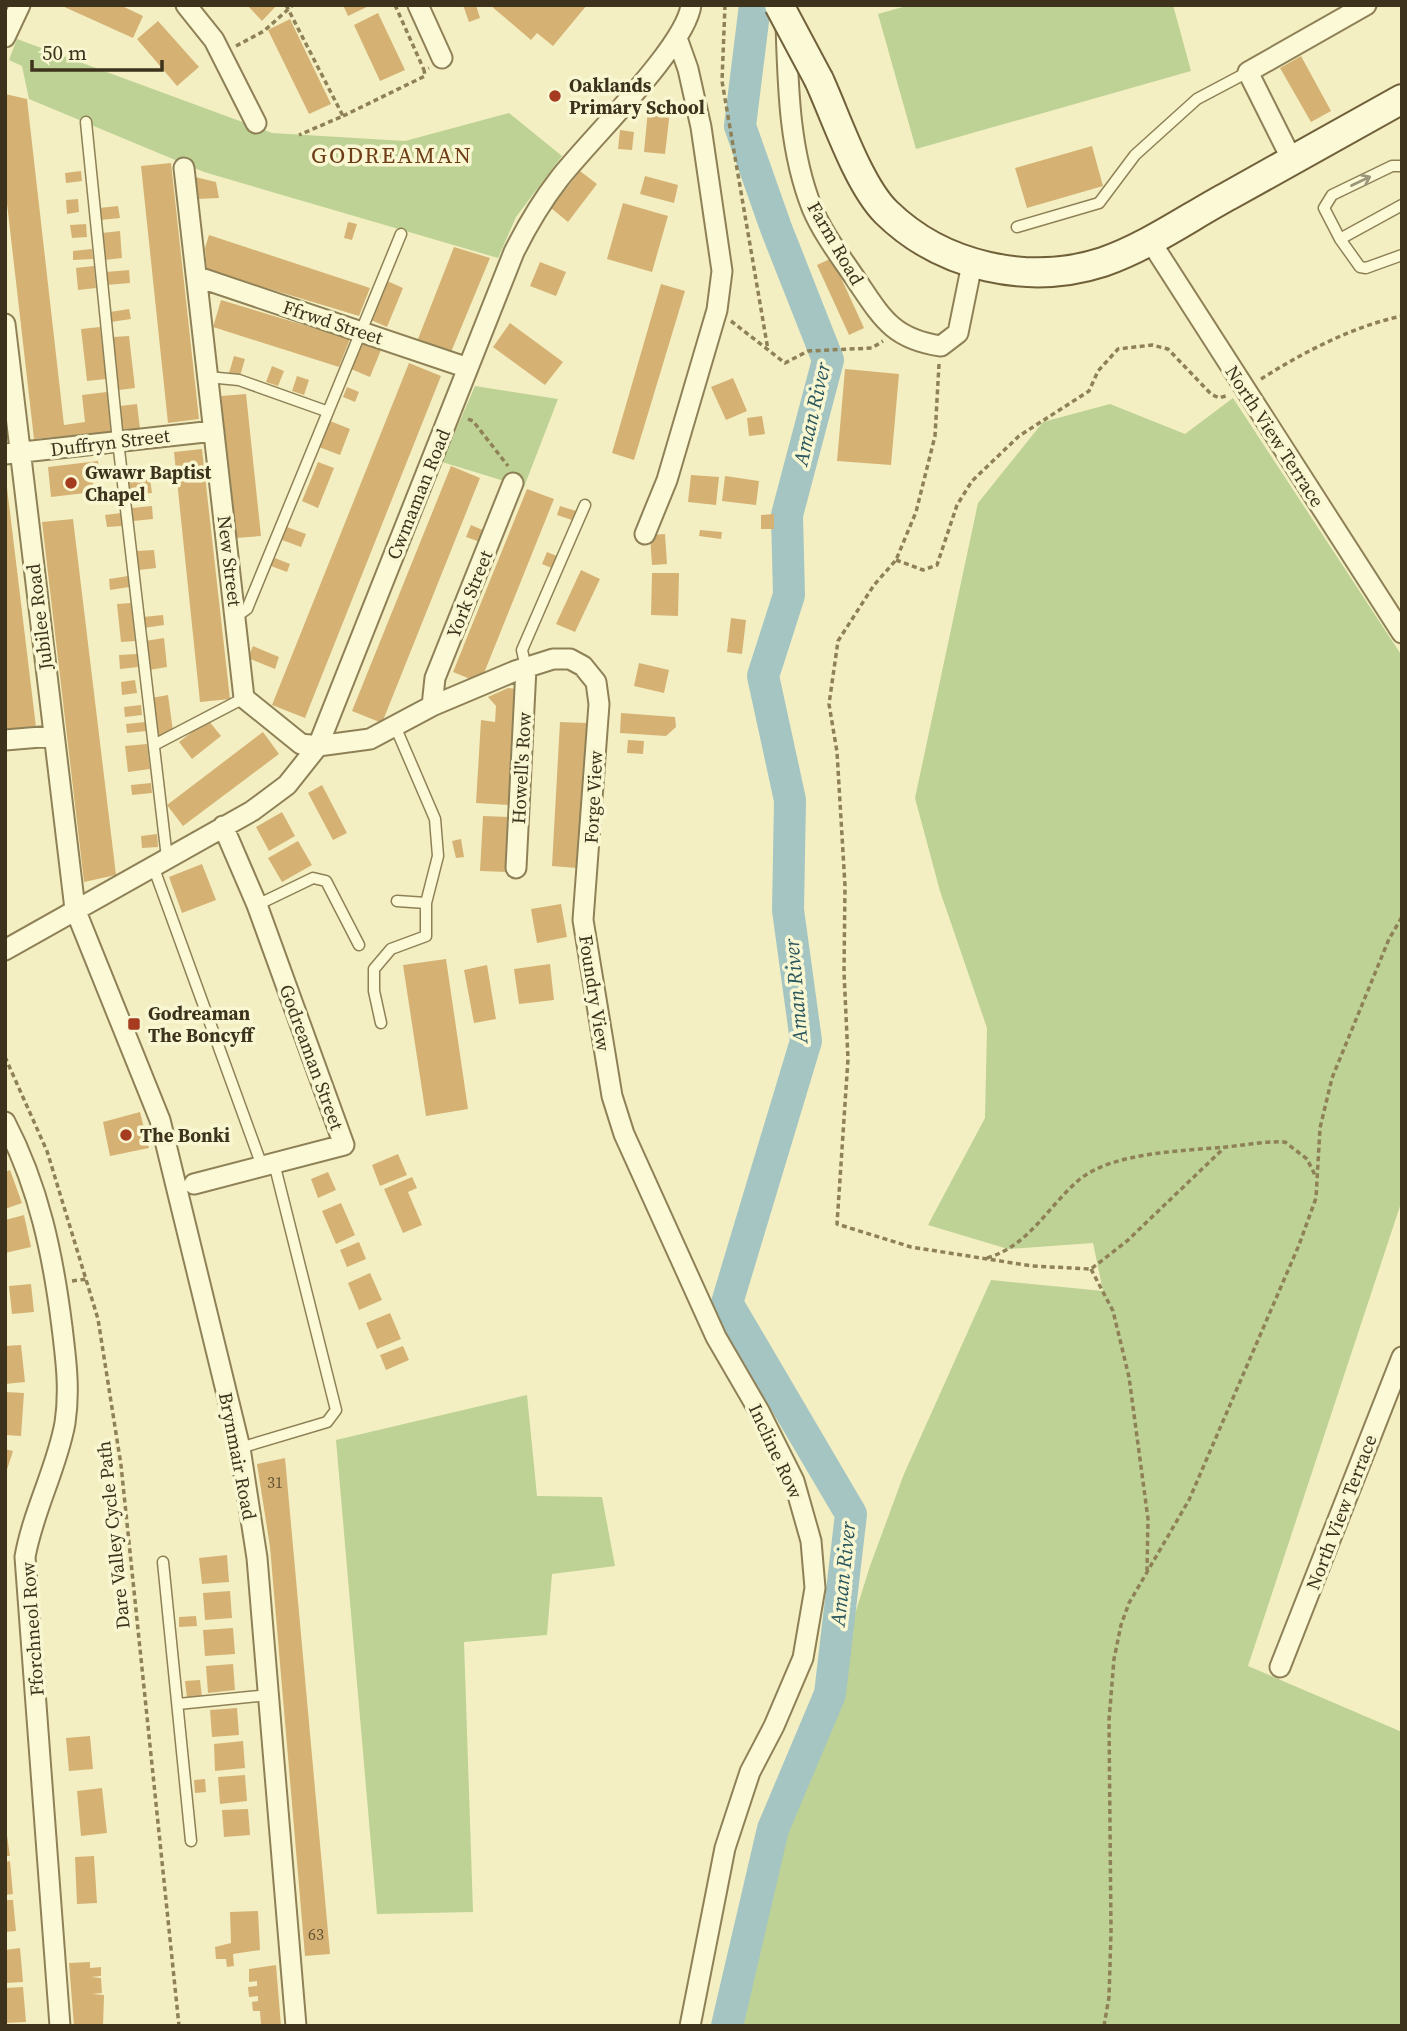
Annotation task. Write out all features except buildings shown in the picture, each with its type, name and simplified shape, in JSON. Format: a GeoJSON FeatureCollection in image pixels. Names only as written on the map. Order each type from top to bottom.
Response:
{"type":"FeatureCollection","features":[{"type":"Feature","properties":{"kind":"main road"},"geometry":{"type":"LineString","coordinates":[[779,5],[819,80],[858,167],[885,211],[935,250],[972,264],[1042,273],[1103,262],[1402,99]]}},
{"type":"Feature","properties":{"kind":"street"},"geometry":{"type":"LineString","coordinates":[[5,37],[20,5]]}},
{"type":"Feature","properties":{"kind":"street"},"geometry":{"type":"LineString","coordinates":[[186,5],[222,54],[256,123]]}},
{"type":"Feature","properties":{"kind":"street"},"geometry":{"type":"LineString","coordinates":[[418,5],[442,58]]}},
{"type":"Feature","properties":{"kind":"street","name":"Cwmaman Road"},"geometry":{"type":"LineString","coordinates":[[5,950],[252,811],[286,785],[318,746],[514,252],[533,214],[560,177],[677,38],[691,5]]}},
{"type":"Feature","properties":{"kind":"street","name":"Farm Road"},"geometry":{"type":"LineString","coordinates":[[786,5],[788,97],[799,164],[813,208],[869,298],[897,332],[918,343],[941,346]]}},
{"type":"Feature","properties":{"kind":"street"},"geometry":{"type":"LineString","coordinates":[[1292,160],[1248,72],[1366,5]]}},
{"type":"Feature","properties":{"kind":"street"},"geometry":{"type":"LineString","coordinates":[[645,534],[667,480],[717,310],[722,271],[701,127],[688,69],[677,38]]}},
{"type":"Feature","properties":{"kind":"street","name":"New Street"},"geometry":{"type":"LineString","coordinates":[[184,168],[237,616],[244,698]]}},
{"type":"Feature","properties":{"kind":"street","name":"North View Terrace"},"geometry":{"type":"LineString","coordinates":[[1149,239],[1402,633]]}},
{"type":"Feature","properties":{"kind":"street"},"geometry":{"type":"LineString","coordinates":[[941,346],[958,333],[972,264]]}},
{"type":"Feature","properties":{"kind":"street","name":"Ffrwd Street"},"geometry":{"type":"LineString","coordinates":[[198,277],[468,368]]}},
{"type":"Feature","properties":{"kind":"street","name":"Jubilee Road"},"geometry":{"type":"LineString","coordinates":[[5,324],[12,453],[75,909]]}},
{"type":"Feature","properties":{"kind":"street","name":"Duffryn Street"},"geometry":{"type":"LineString","coordinates":[[12,453],[214,430]]}},
{"type":"Feature","properties":{"kind":"street","name":"York Street"},"geometry":{"type":"LineString","coordinates":[[432,706],[435,678],[513,483]]}},
{"type":"Feature","properties":{"kind":"street","name":"Forge View"},"geometry":{"type":"LineString","coordinates":[[526,668],[553,659],[570,659],[583,666],[596,682],[598,704],[585,890]]}},
{"type":"Feature","properties":{"kind":"street"},"geometry":{"type":"LineString","coordinates":[[244,698],[301,744],[318,746],[370,739],[432,706],[526,668]]}},
{"type":"Feature","properties":{"kind":"street","name":"Howell's Row"},"geometry":{"type":"LineString","coordinates":[[516,868],[526,668]]}},
{"type":"Feature","properties":{"kind":"street"},"geometry":{"type":"LineString","coordinates":[[5,740],[52,736]]}},
{"type":"Feature","properties":{"kind":"street","name":"Godreaman Street"},"geometry":{"type":"LineString","coordinates":[[194,1184],[344,1145],[257,905],[223,826]]}},
{"type":"Feature","properties":{"kind":"street","name":"Foundry View"},"geometry":{"type":"LineString","coordinates":[[585,890],[586,946],[611,1096]]}},
{"type":"Feature","properties":{"kind":"street","name":"Brynmair Road"},"geometry":{"type":"LineString","coordinates":[[75,909],[160,1119],[240,1448],[257,1558],[296,2026]]}},
{"type":"Feature","properties":{"kind":"street","name":"Incline Row"},"geometry":{"type":"LineString","coordinates":[[611,1096],[624,1135],[716,1337],[759,1411],[794,1481],[811,1541],[815,1588],[803,1658],[774,1726],[750,1772],[725,1848],[690,2026]]}},
{"type":"Feature","properties":{"kind":"street","name":"Fforchneol Row"},"geometry":{"type":"LineString","coordinates":[[5,1122],[21,1152],[46,1226],[69,1389],[64,1426],[30,1530],[15,1557],[60,2026]]}},
{"type":"Feature","properties":{"kind":"street","name":"North View Terrace"},"geometry":{"type":"LineString","coordinates":[[1280,1667],[1402,1357]]}},
{"type":"Feature","properties":{"kind":"lane"},"geometry":{"type":"LineString","coordinates":[[1017,227],[1099,203],[1135,155],[1197,99],[1248,72]]}},
{"type":"Feature","properties":{"kind":"lane"},"geometry":{"type":"LineString","coordinates":[[86,122],[118,441],[154,745],[160,862],[268,1164],[336,1410],[327,1422],[240,1448]]}},
{"type":"Feature","properties":{"kind":"lane"},"geometry":{"type":"LineString","coordinates":[[1402,166],[1392,166],[1327,199],[1325,213],[1360,267],[1366,268],[1402,255]]}},
{"type":"Feature","properties":{"kind":"lane"},"geometry":{"type":"LineString","coordinates":[[1340,239],[1402,205]]}},
{"type":"Feature","properties":{"kind":"lane"},"geometry":{"type":"LineString","coordinates":[[237,616],[247,609],[359,330],[401,234]]}},
{"type":"Feature","properties":{"kind":"lane"},"geometry":{"type":"LineString","coordinates":[[208,377],[239,380],[326,411]]}},
{"type":"Feature","properties":{"kind":"lane"},"geometry":{"type":"LineString","coordinates":[[526,668],[522,650],[585,505]]}},
{"type":"Feature","properties":{"kind":"lane"},"geometry":{"type":"LineString","coordinates":[[154,745],[244,698]]}},
{"type":"Feature","properties":{"kind":"lane"},"geometry":{"type":"LineString","coordinates":[[381,1023],[374,991],[374,968],[391,949],[426,936],[426,903],[438,856],[435,819],[395,726]]}},
{"type":"Feature","properties":{"kind":"lane"},"geometry":{"type":"LineString","coordinates":[[257,905],[313,878],[326,881],[359,945]]}},
{"type":"Feature","properties":{"kind":"lane"},"geometry":{"type":"LineString","coordinates":[[397,901],[426,903]]}},
{"type":"Feature","properties":{"kind":"lane"},"geometry":{"type":"LineString","coordinates":[[163,1562],[191,1842]]}},
{"type":"Feature","properties":{"kind":"lane"},"geometry":{"type":"LineString","coordinates":[[178,1704],[268,1695]]}},
{"type":"Feature","properties":{"kind":"path"},"geometry":{"type":"LineString","coordinates":[[299,135],[425,76],[395,5]]}},
{"type":"Feature","properties":{"kind":"path"},"geometry":{"type":"LineString","coordinates":[[725,5],[722,81],[768,350]]}},
{"type":"Feature","properties":{"kind":"path"},"geometry":{"type":"LineString","coordinates":[[222,54],[264,31],[289,6],[343,116]]}},
{"type":"Feature","properties":{"kind":"path"},"geometry":{"type":"LineString","coordinates":[[424,70],[445,62],[442,58]]}},
{"type":"Feature","properties":{"kind":"path"},"geometry":{"type":"LineString","coordinates":[[717,310],[785,362],[808,351],[872,348],[897,332]]}},
{"type":"Feature","properties":{"kind":"path"},"geometry":{"type":"LineString","coordinates":[[896,560],[923,570],[937,565],[957,505],[972,481],[1019,436],[1089,391],[1098,371],[1118,349],[1152,345],[1168,349],[1211,394],[1219,398],[1245,389],[1289,361],[1402,316]]}},
{"type":"Feature","properties":{"kind":"path"},"geometry":{"type":"LineString","coordinates":[[941,346],[929,469],[896,560],[874,585],[838,641],[829,704],[836,752],[845,886],[844,972],[848,1059],[837,1224],[911,1247],[1032,1266],[1091,1269],[1127,1241],[1225,1147]]}},
{"type":"Feature","properties":{"kind":"path"},"geometry":{"type":"LineString","coordinates":[[450,411],[473,421],[513,473],[513,483]]}},
{"type":"Feature","properties":{"kind":"path"},"geometry":{"type":"LineString","coordinates":[[1104,2026],[1110,1945],[1108,1814],[1114,1659],[1121,1625],[1147,1572],[1189,1500],[1215,1445],[1299,1245],[1316,1198],[1320,1128],[1332,1078],[1389,939],[1402,917]]}},
{"type":"Feature","properties":{"kind":"path","name":"Dare Valley Cycle Path"},"geometry":{"type":"LineString","coordinates":[[5,1057],[47,1150],[98,1319],[121,1465],[179,2026]]}},
{"type":"Feature","properties":{"kind":"path"},"geometry":{"type":"LineString","coordinates":[[985,1258],[1005,1253],[1081,1179],[1103,1166],[1196,1147],[1285,1142],[1307,1159],[1317,1177]]}},
{"type":"Feature","properties":{"kind":"path"},"geometry":{"type":"LineString","coordinates":[[1091,1269],[1113,1311],[1129,1377],[1148,1519],[1147,1572]]}},
{"type":"Feature","properties":{"kind":"green space"},"geometry":{"type":"Polygon","coordinates":[[[910,5],[1173,5],[1191,71],[916,149],[878,14],[910,5]]]}},
{"type":"Feature","properties":{"kind":"green space"},"geometry":{"type":"Polygon","coordinates":[[[17,39],[272,133],[405,141],[509,113],[562,156],[516,217],[498,258],[204,172],[29,99],[22,66],[9,60],[17,39]]]}},
{"type":"Feature","properties":{"kind":"green space"},"geometry":{"type":"Polygon","coordinates":[[[475,386],[558,399],[524,487],[442,462],[475,386]]]}},
{"type":"Feature","properties":{"kind":"green space"},"geometry":{"type":"Polygon","coordinates":[[[1233,398],[1402,656],[1402,1200],[1248,1666],[1402,1732],[1402,2026],[727,2026],[773,1829],[830,1694],[870,1566],[904,1474],[991,1280],[1103,1291],[1093,1243],[1008,1249],[928,1225],[985,1118],[987,1028],[940,891],[915,798],[978,503],[1043,422],[1110,404],[1185,434],[1233,398]]]}},
{"type":"Feature","properties":{"kind":"green space"},"geometry":{"type":"Polygon","coordinates":[[[527,1395],[537,1496],[602,1497],[615,1566],[552,1574],[547,1635],[464,1642],[473,1912],[377,1914],[336,1440],[527,1395]]]}},
{"type":"Feature","properties":{"kind":"waterway","name":"Aman River"},"geometry":{"type":"LineString","coordinates":[[727,2026],[773,1829],[830,1694],[851,1514],[727,1303],[806,1041],[788,910],[790,800],[763,676],[789,595],[787,515],[828,360],[776,228],[740,126],[755,5]]}},
{"type":"Feature","properties":{"kind":"place","name":"Oaklands Primary School"},"geometry":{"type":"Point","coordinates":[555,96]}},
{"type":"Feature","properties":{"kind":"place","name":"Gwawr Baptist Chapel"},"geometry":{"type":"Point","coordinates":[71,483]}},
{"type":"Feature","properties":{"kind":"place","name":"Godreaman The Boncyff"},"geometry":{"type":"Point","coordinates":[134,1024]}},
{"type":"Feature","properties":{"kind":"place","name":"The Bonki"},"geometry":{"type":"Point","coordinates":[126,1135]}},
{"type":"Feature","properties":{"kind":"district","name":"GODREAMAN"},"geometry":{"type":"Point","coordinates":[392,155]}}]}
